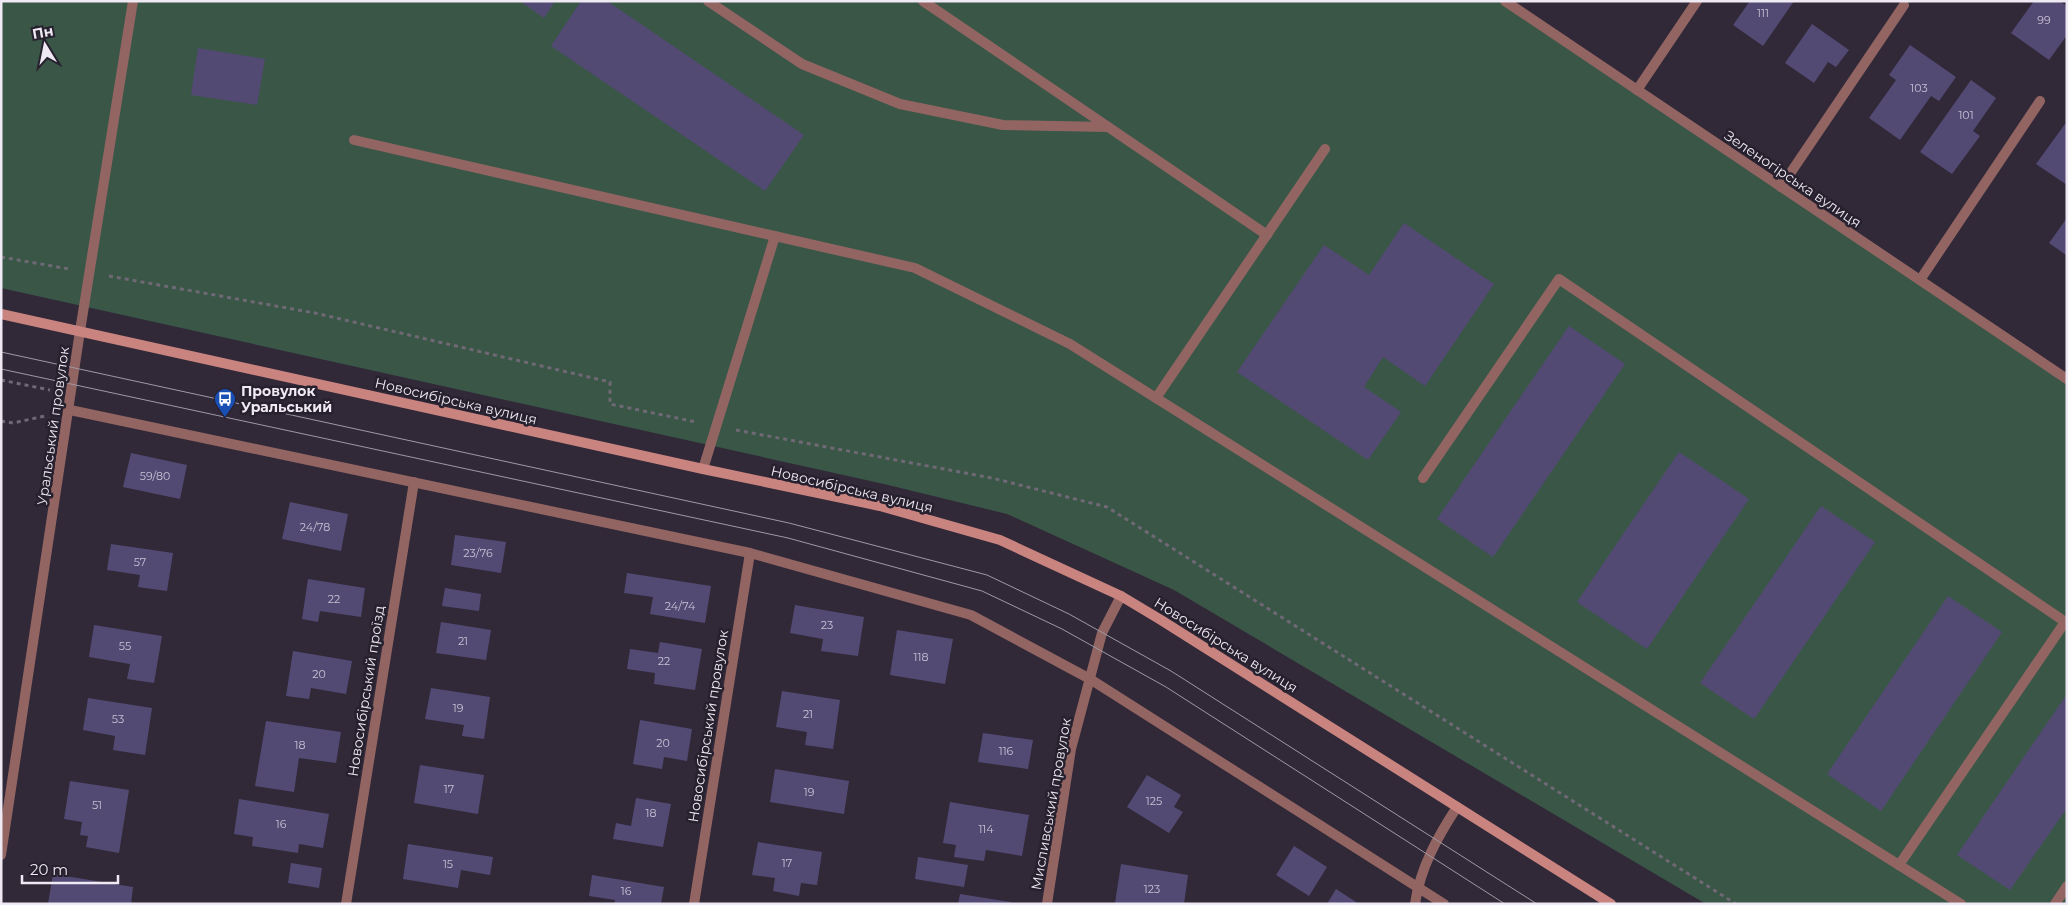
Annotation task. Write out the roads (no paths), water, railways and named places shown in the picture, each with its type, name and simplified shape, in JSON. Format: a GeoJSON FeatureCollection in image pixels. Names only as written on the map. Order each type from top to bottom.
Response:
{"type":"FeatureCollection","features":[{"type":"Feature","properties":{"kind":"main road","name":"Новосибірська вулиця"},"geometry":{"type":"LineString","coordinates":[[1,314],[703,469],[880,506],[1000,540],[1121,596],[1611,904]]}},
{"type":"Feature","properties":{"kind":"street","name":"Уральський провулок"},"geometry":{"type":"LineString","coordinates":[[1,854],[70,410],[80,331],[134,1]]}},
{"type":"Feature","properties":{"kind":"street"},"geometry":{"type":"LineString","coordinates":[[708,1],[802,64],[900,104],[1003,126],[1108,127]]}},
{"type":"Feature","properties":{"kind":"street"},"geometry":{"type":"LineString","coordinates":[[922,1],[1267,234]]}},
{"type":"Feature","properties":{"kind":"street","name":"Зеленогірська вулиця"},"geometry":{"type":"LineString","coordinates":[[1505,1],[1920,280],[2065,374]]}},
{"type":"Feature","properties":{"kind":"street"},"geometry":{"type":"LineString","coordinates":[[1637,90],[1697,1]]}},
{"type":"Feature","properties":{"kind":"street"},"geometry":{"type":"LineString","coordinates":[[1781,187],[1904,5]]}},
{"type":"Feature","properties":{"kind":"street"},"geometry":{"type":"LineString","coordinates":[[1920,280],[2040,101]]}},
{"type":"Feature","properties":{"kind":"street"},"geometry":{"type":"LineString","coordinates":[[354,140],[915,268],[1070,344],[1960,904]]}},
{"type":"Feature","properties":{"kind":"street"},"geometry":{"type":"LineString","coordinates":[[1156,398],[1325,149]]}},
{"type":"Feature","properties":{"kind":"street"},"geometry":{"type":"LineString","coordinates":[[703,469],[775,236]]}},
{"type":"Feature","properties":{"kind":"street"},"geometry":{"type":"LineString","coordinates":[[1423,478],[1559,279],[2066,622],[1899,865]]}},
{"type":"Feature","properties":{"kind":"street"},"geometry":{"type":"LineString","coordinates":[[70,410],[750,553],[971,615],[1090,680],[1444,904]]}},
{"type":"Feature","properties":{"kind":"street","name":"Новосибірський проїзд"},"geometry":{"type":"LineString","coordinates":[[346,904],[414,482]]}},
{"type":"Feature","properties":{"kind":"street","name":"Новосибірський провулок"},"geometry":{"type":"LineString","coordinates":[[694,904],[750,553]]}},
{"type":"Feature","properties":{"kind":"street","name":"Мисливський провулок"},"geometry":{"type":"LineString","coordinates":[[1047,904],[1071,749],[1102,632],[1121,596]]}},
{"type":"Feature","properties":{"kind":"street"},"geometry":{"type":"LineString","coordinates":[[1415,904],[1417,887],[1436,840],[1457,807]]}},
{"type":"Feature","properties":{"kind":"street"},"geometry":{"type":"LineString","coordinates":[[2055,904],[2067,886]]}},
{"type":"Feature","properties":{"kind":"tram line"},"geometry":{"type":"LineString","coordinates":[[1,352],[789,523],[987,575],[1069,614],[1171,671],[1537,904]]}},
{"type":"Feature","properties":{"kind":"tram line"},"geometry":{"type":"LineString","coordinates":[[1,369],[788,538],[982,591],[1062,629],[1166,687],[1505,904]]}},
{"type":"Feature","properties":{"kind":"place","name":"Провулок Уральський"},"geometry":{"type":"Point","coordinates":[225,418]}}]}
